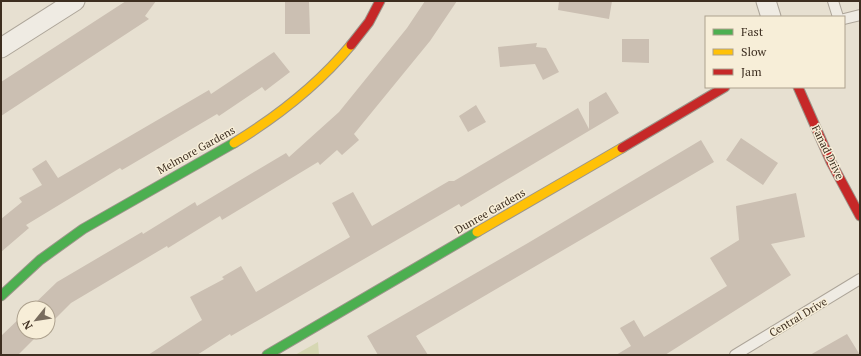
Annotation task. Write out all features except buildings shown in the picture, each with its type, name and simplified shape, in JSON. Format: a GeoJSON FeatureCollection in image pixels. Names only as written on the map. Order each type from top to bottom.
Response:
{"type":"FeatureCollection","features":[{"type":"Feature","properties":{"kind":"street"},"geometry":{"type":"LineString","coordinates":[[1,48],[75,1]]}},
{"type":"Feature","properties":{"kind":"street","name":"Melmore Gardens"},"geometry":{"type":"LineString","coordinates":[[1,296],[38,261],[79,230],[258,130],[299,100],[327,75],[359,37],[380,1]]}},
{"type":"Feature","properties":{"kind":"street"},"geometry":{"type":"LineString","coordinates":[[766,1],[771,16]]}},
{"type":"Feature","properties":{"kind":"street","name":"Dunree Gardens"},"geometry":{"type":"LineString","coordinates":[[267,355],[723,88]]}},
{"type":"Feature","properties":{"kind":"street","name":"Fanad Drive"},"geometry":{"type":"LineString","coordinates":[[798,88],[831,162],[860,216]]}},
{"type":"Feature","properties":{"kind":"lane"},"geometry":{"type":"LineString","coordinates":[[833,1],[838,16]]}},
{"type":"Feature","properties":{"kind":"lane"},"geometry":{"type":"LineString","coordinates":[[845,20],[860,15]]}},
{"type":"Feature","properties":{"kind":"lane","name":"Central Drive"},"geometry":{"type":"LineString","coordinates":[[735,355],[860,279]]}},
{"type":"Feature","properties":{"kind":"green space"},"geometry":{"type":"Polygon","coordinates":[[[318,342],[319,355],[295,355],[318,342]]]}},
{"type":"Feature","properties":{"kind":"traffic: fast"},"geometry":{"type":"LineString","coordinates":[[1,296],[40,260],[83,229],[234,143]]}},
{"type":"Feature","properties":{"kind":"traffic: fast"},"geometry":{"type":"LineString","coordinates":[[267,355],[477,232]]}},
{"type":"Feature","properties":{"kind":"traffic: slow"},"geometry":{"type":"LineString","coordinates":[[234,143],[282,111],[297,99],[325,73],[351,45]]}},
{"type":"Feature","properties":{"kind":"traffic: slow"},"geometry":{"type":"LineString","coordinates":[[477,232],[622,148]]}},
{"type":"Feature","properties":{"kind":"traffic: jam"},"geometry":{"type":"LineString","coordinates":[[351,45],[369,22],[380,1]]}},
{"type":"Feature","properties":{"kind":"traffic: jam"},"geometry":{"type":"LineString","coordinates":[[622,148],[723,88]]}},
{"type":"Feature","properties":{"kind":"traffic: jam"},"geometry":{"type":"LineString","coordinates":[[798,88],[831,162],[860,216]]}}]}
